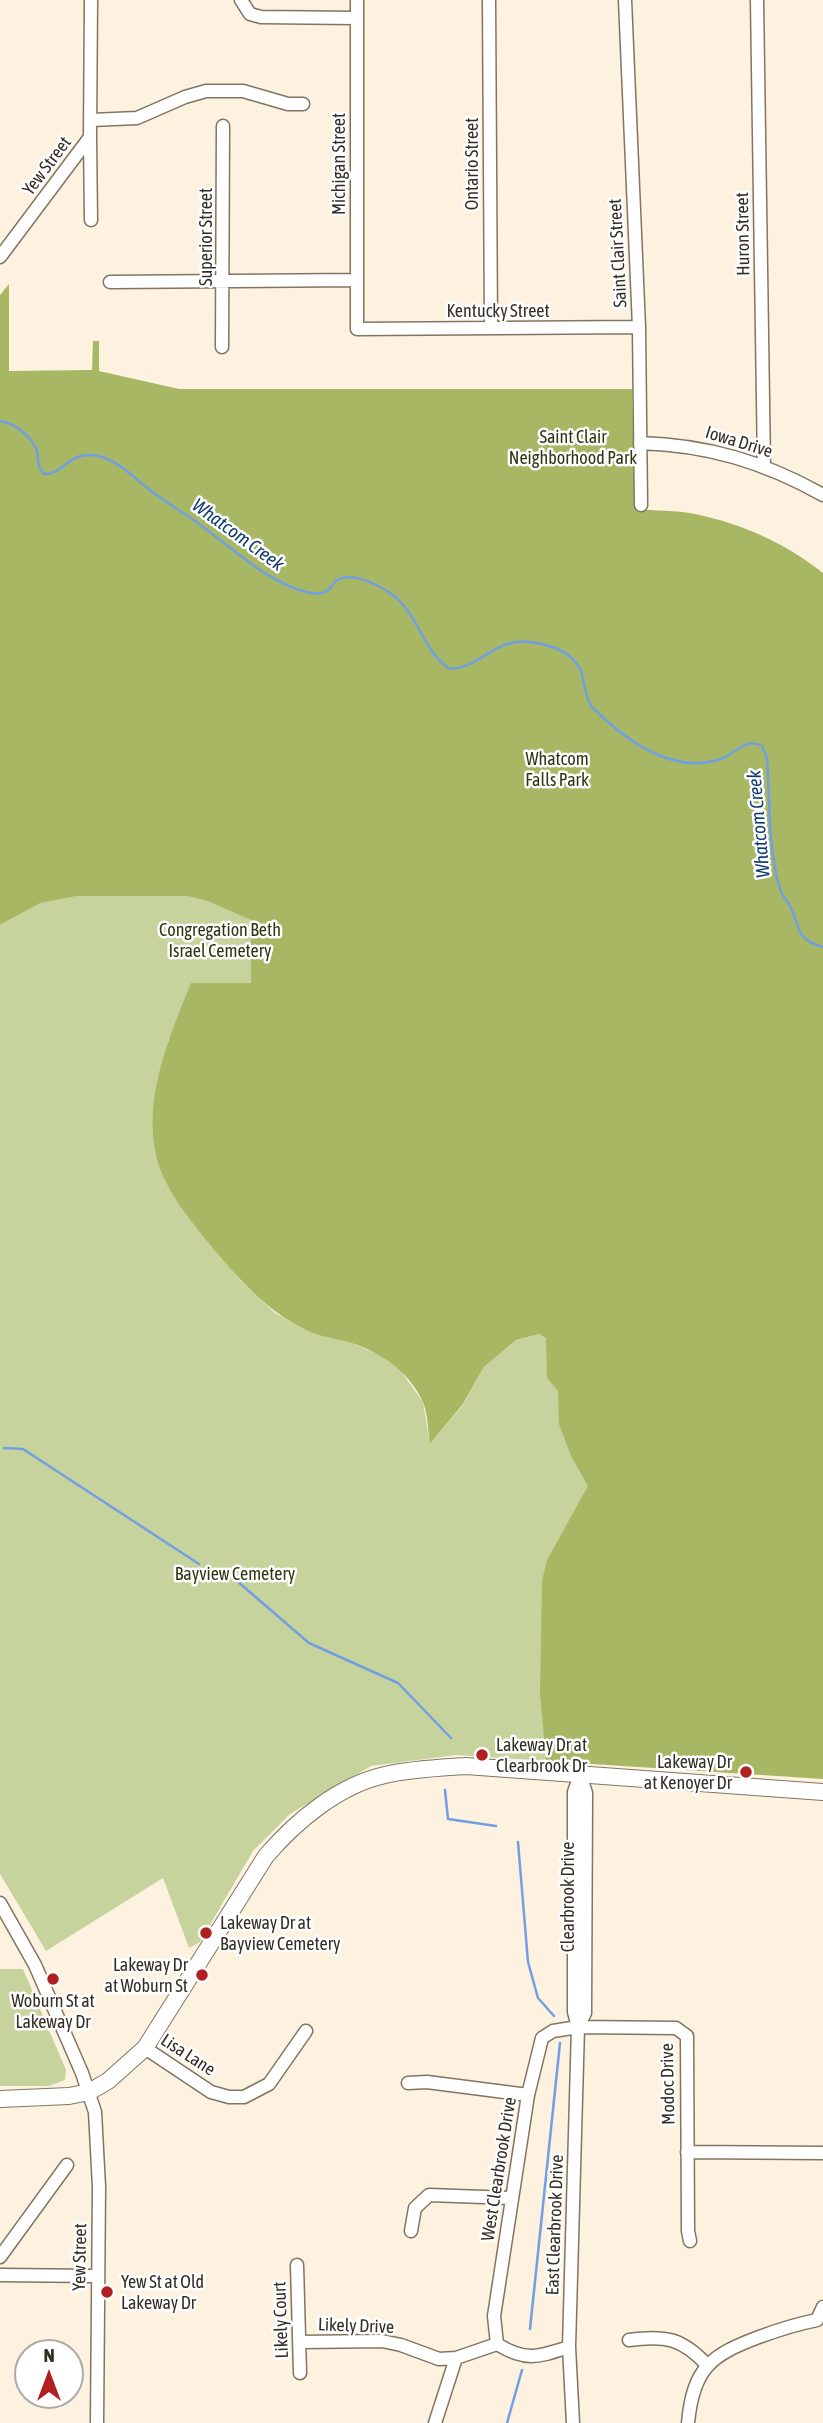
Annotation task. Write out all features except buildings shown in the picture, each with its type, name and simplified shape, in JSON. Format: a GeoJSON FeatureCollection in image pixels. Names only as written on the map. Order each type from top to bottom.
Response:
{"type":"FeatureCollection","features":[{"type":"Feature","properties":{"kind":"main road"},"geometry":{"type":"LineString","coordinates":[[0,2099],[69,2096],[89,2092],[108,2081],[145,2048],[266,1856],[279,1841],[313,1811],[371,1779],[424,1768],[466,1766],[823,1792]]}},
{"type":"Feature","properties":{"kind":"street","name":"Yew Street"},"geometry":{"type":"LineString","coordinates":[[0,257],[90,137],[91,0]]}},
{"type":"Feature","properties":{"kind":"street"},"geometry":{"type":"LineString","coordinates":[[241,0],[250,14],[261,17],[356,18]]}},
{"type":"Feature","properties":{"kind":"street","name":"Michigan Street"},"geometry":{"type":"LineString","coordinates":[[356,0],[357,329]]}},
{"type":"Feature","properties":{"kind":"street","name":"Ontario Street"},"geometry":{"type":"LineString","coordinates":[[489,0],[491,328]]}},
{"type":"Feature","properties":{"kind":"street","name":"Saint Clair Street"},"geometry":{"type":"LineString","coordinates":[[625,0],[639,327],[641,505]]}},
{"type":"Feature","properties":{"kind":"street","name":"Huron Street"},"geometry":{"type":"LineString","coordinates":[[757,0],[764,467]]}},
{"type":"Feature","properties":{"kind":"street"},"geometry":{"type":"LineString","coordinates":[[91,120],[137,118],[206,91],[243,91],[288,104],[303,104]]}},
{"type":"Feature","properties":{"kind":"street","name":"Superior Street"},"geometry":{"type":"LineString","coordinates":[[222,347],[223,127]]}},
{"type":"Feature","properties":{"kind":"street"},"geometry":{"type":"LineString","coordinates":[[90,137],[91,220]]}},
{"type":"Feature","properties":{"kind":"street"},"geometry":{"type":"LineString","coordinates":[[110,282],[357,280]]}},
{"type":"Feature","properties":{"kind":"street","name":"Kentucky Street"},"geometry":{"type":"LineString","coordinates":[[357,329],[639,327]]}},
{"type":"Feature","properties":{"kind":"street","name":"Iowa Drive"},"geometry":{"type":"LineString","coordinates":[[640,443],[697,447],[728,454],[764,467],[823,495]]}},
{"type":"Feature","properties":{"kind":"street","name":"Clearbrook Drive"},"geometry":{"type":"LineString","coordinates":[[578,2027],[574,2012],[573,1830],[574,1792],[580,1775]]}},
{"type":"Feature","properties":{"kind":"street","name":"Yew Street"},"geometry":{"type":"LineString","coordinates":[[0,1903],[35,1965],[95,2112],[99,2187],[97,2423]]}},
{"type":"Feature","properties":{"kind":"street","name":"West Clearbrook Drive"},"geometry":{"type":"LineString","coordinates":[[496,2344],[494,2316],[511,2199],[528,2095],[542,2038],[553,2031],[578,2027]]}},
{"type":"Feature","properties":{"kind":"street","name":"Modoc Drive"},"geometry":{"type":"LineString","coordinates":[[578,2027],[676,2028],[687,2036],[690,2241]]}},
{"type":"Feature","properties":{"kind":"street","name":"East Clearbrook Drive"},"geometry":{"type":"LineString","coordinates":[[573,2423],[569,2347],[578,2027]]}},
{"type":"Feature","properties":{"kind":"street","name":"Lisa Lane"},"geometry":{"type":"LineString","coordinates":[[145,2048],[212,2092],[229,2097],[244,2097],[270,2084],[306,2031]]}},
{"type":"Feature","properties":{"kind":"street"},"geometry":{"type":"LineString","coordinates":[[408,2083],[427,2082],[528,2095]]}},
{"type":"Feature","properties":{"kind":"street"},"geometry":{"type":"LineString","coordinates":[[687,2152],[823,2153]]}},
{"type":"Feature","properties":{"kind":"street"},"geometry":{"type":"LineString","coordinates":[[0,2257],[67,2165]]}},
{"type":"Feature","properties":{"kind":"street"},"geometry":{"type":"LineString","coordinates":[[411,2231],[415,2208],[429,2195],[511,2199]]}},
{"type":"Feature","properties":{"kind":"street","name":"Likely Court"},"geometry":{"type":"LineString","coordinates":[[297,2265],[300,2373]]}},
{"type":"Feature","properties":{"kind":"street"},"geometry":{"type":"LineString","coordinates":[[0,2275],[97,2276]]}},
{"type":"Feature","properties":{"kind":"street"},"geometry":{"type":"LineString","coordinates":[[688,2423],[690,2406],[699,2379],[707,2365],[718,2355],[797,2324],[820,2324],[823,2307]]}},
{"type":"Feature","properties":{"kind":"street"},"geometry":{"type":"LineString","coordinates":[[629,2340],[653,2337],[680,2343],[692,2350],[707,2365]]}},
{"type":"Feature","properties":{"kind":"street","name":"Likely Drive"},"geometry":{"type":"LineString","coordinates":[[301,2342],[382,2341],[439,2359],[456,2358],[496,2344]]}},
{"type":"Feature","properties":{"kind":"street"},"geometry":{"type":"LineString","coordinates":[[496,2344],[522,2357],[538,2357],[569,2347]]}},
{"type":"Feature","properties":{"kind":"street"},"geometry":{"type":"LineString","coordinates":[[435,2423],[456,2358]]}},
{"type":"Feature","properties":{"kind":"green space","name":"Whatcom Falls Park"},"geometry":{"type":"Polygon","coordinates":[[[9,284],[9,371],[92,370],[93,341],[99,341],[99,371],[179,389],[632,389],[635,509],[688,513],[730,523],[778,544],[823,573],[823,1779],[546,1761],[540,1693],[542,1581],[547,1560],[588,1486],[571,1456],[559,1424],[558,1391],[547,1378],[546,1338],[539,1334],[516,1340],[484,1367],[463,1404],[430,1444],[423,1402],[402,1373],[373,1352],[312,1333],[276,1312],[236,1274],[182,1209],[161,1172],[153,1136],[155,1091],[160,1069],[191,983],[251,983],[251,920],[208,901],[188,896],[76,896],[40,903],[0,925],[0,295],[9,284]]]}},
{"type":"Feature","properties":{"kind":"green space","name":"Bayview Cemetery"},"geometry":{"type":"Polygon","coordinates":[[[129,857],[823,1053],[658,1730],[543,1723],[546,1761],[456,1755],[371,1766],[290,1814],[253,1851],[200,1942],[189,1948],[163,1878],[46,1951],[0,1874],[0,925],[13,918],[1,896],[129,857]],[[251,921],[251,983],[169,1039],[157,1081],[153,1122],[167,1182],[181,1205],[241,1281],[275,1313],[303,1329],[354,1344],[382,1356],[401,1371],[423,1402],[430,1444],[463,1405],[484,1367],[516,1340],[539,1334],[545,1337],[251,921]]]}},
{"type":"Feature","properties":{"kind":"green space"},"geometry":{"type":"Polygon","coordinates":[[[0,1969],[23,1969],[66,2070],[65,2080],[49,2086],[0,2086],[0,1969]]]}},
{"type":"Feature","properties":{"kind":"waterway","name":"Whatcom Creek"},"geometry":{"type":"LineString","coordinates":[[0,421],[26,434],[36,448],[44,474],[57,471],[82,456],[91,455],[109,460],[196,521],[248,562],[285,584],[315,594],[323,593],[336,581],[349,577],[378,586],[390,593],[407,610],[432,651],[448,668],[463,667],[512,642],[553,647],[562,651],[579,667],[592,707],[618,731],[649,751],[665,758],[700,763],[724,758],[745,745],[762,746],[767,758],[771,841],[780,889],[803,937],[823,947]]}},
{"type":"Feature","properties":{"kind":"waterway"},"geometry":{"type":"LineString","coordinates":[[4,1448],[23,1449],[199,1564]]}},
{"type":"Feature","properties":{"kind":"waterway"},"geometry":{"type":"LineString","coordinates":[[230,1575],[309,1643],[398,1683],[451,1738]]}},
{"type":"Feature","properties":{"kind":"waterway"},"geometry":{"type":"LineString","coordinates":[[445,1790],[448,1819],[496,1826]]}},
{"type":"Feature","properties":{"kind":"waterway"},"geometry":{"type":"LineString","coordinates":[[518,1842],[528,1962],[538,1998],[554,2016]]}},
{"type":"Feature","properties":{"kind":"waterway"},"geometry":{"type":"LineString","coordinates":[[530,2329],[560,2043]]}},
{"type":"Feature","properties":{"kind":"waterway"},"geometry":{"type":"LineString","coordinates":[[507,2423],[522,2370]]}},
{"type":"Feature","properties":{"kind":"place","name":"Lakeway Dr at Clearbrook Dr"},"geometry":{"type":"Point","coordinates":[482,1755]}},
{"type":"Feature","properties":{"kind":"place","name":"Lakeway Dr at Kenoyer Dr"},"geometry":{"type":"Point","coordinates":[746,1772]}},
{"type":"Feature","properties":{"kind":"place","name":"Lakeway Dr at Bayview Cemetery"},"geometry":{"type":"Point","coordinates":[206,1933]}},
{"type":"Feature","properties":{"kind":"place","name":"Lakeway Dr at Woburn St"},"geometry":{"type":"Point","coordinates":[202,1975]}},
{"type":"Feature","properties":{"kind":"place","name":"Woburn St at Lakeway Dr"},"geometry":{"type":"Point","coordinates":[53,1979]}},
{"type":"Feature","properties":{"kind":"place","name":"Yew St at Old Lakeway Dr"},"geometry":{"type":"Point","coordinates":[107,2292]}},
{"type":"Feature","properties":{"kind":"park label","name":"Saint Clair Neighborhood Park"},"geometry":{"type":"Point","coordinates":[573,447]}},
{"type":"Feature","properties":{"kind":"park label","name":"Congregation Beth Israel Cemetery"},"geometry":{"type":"Point","coordinates":[220,940]}}]}
